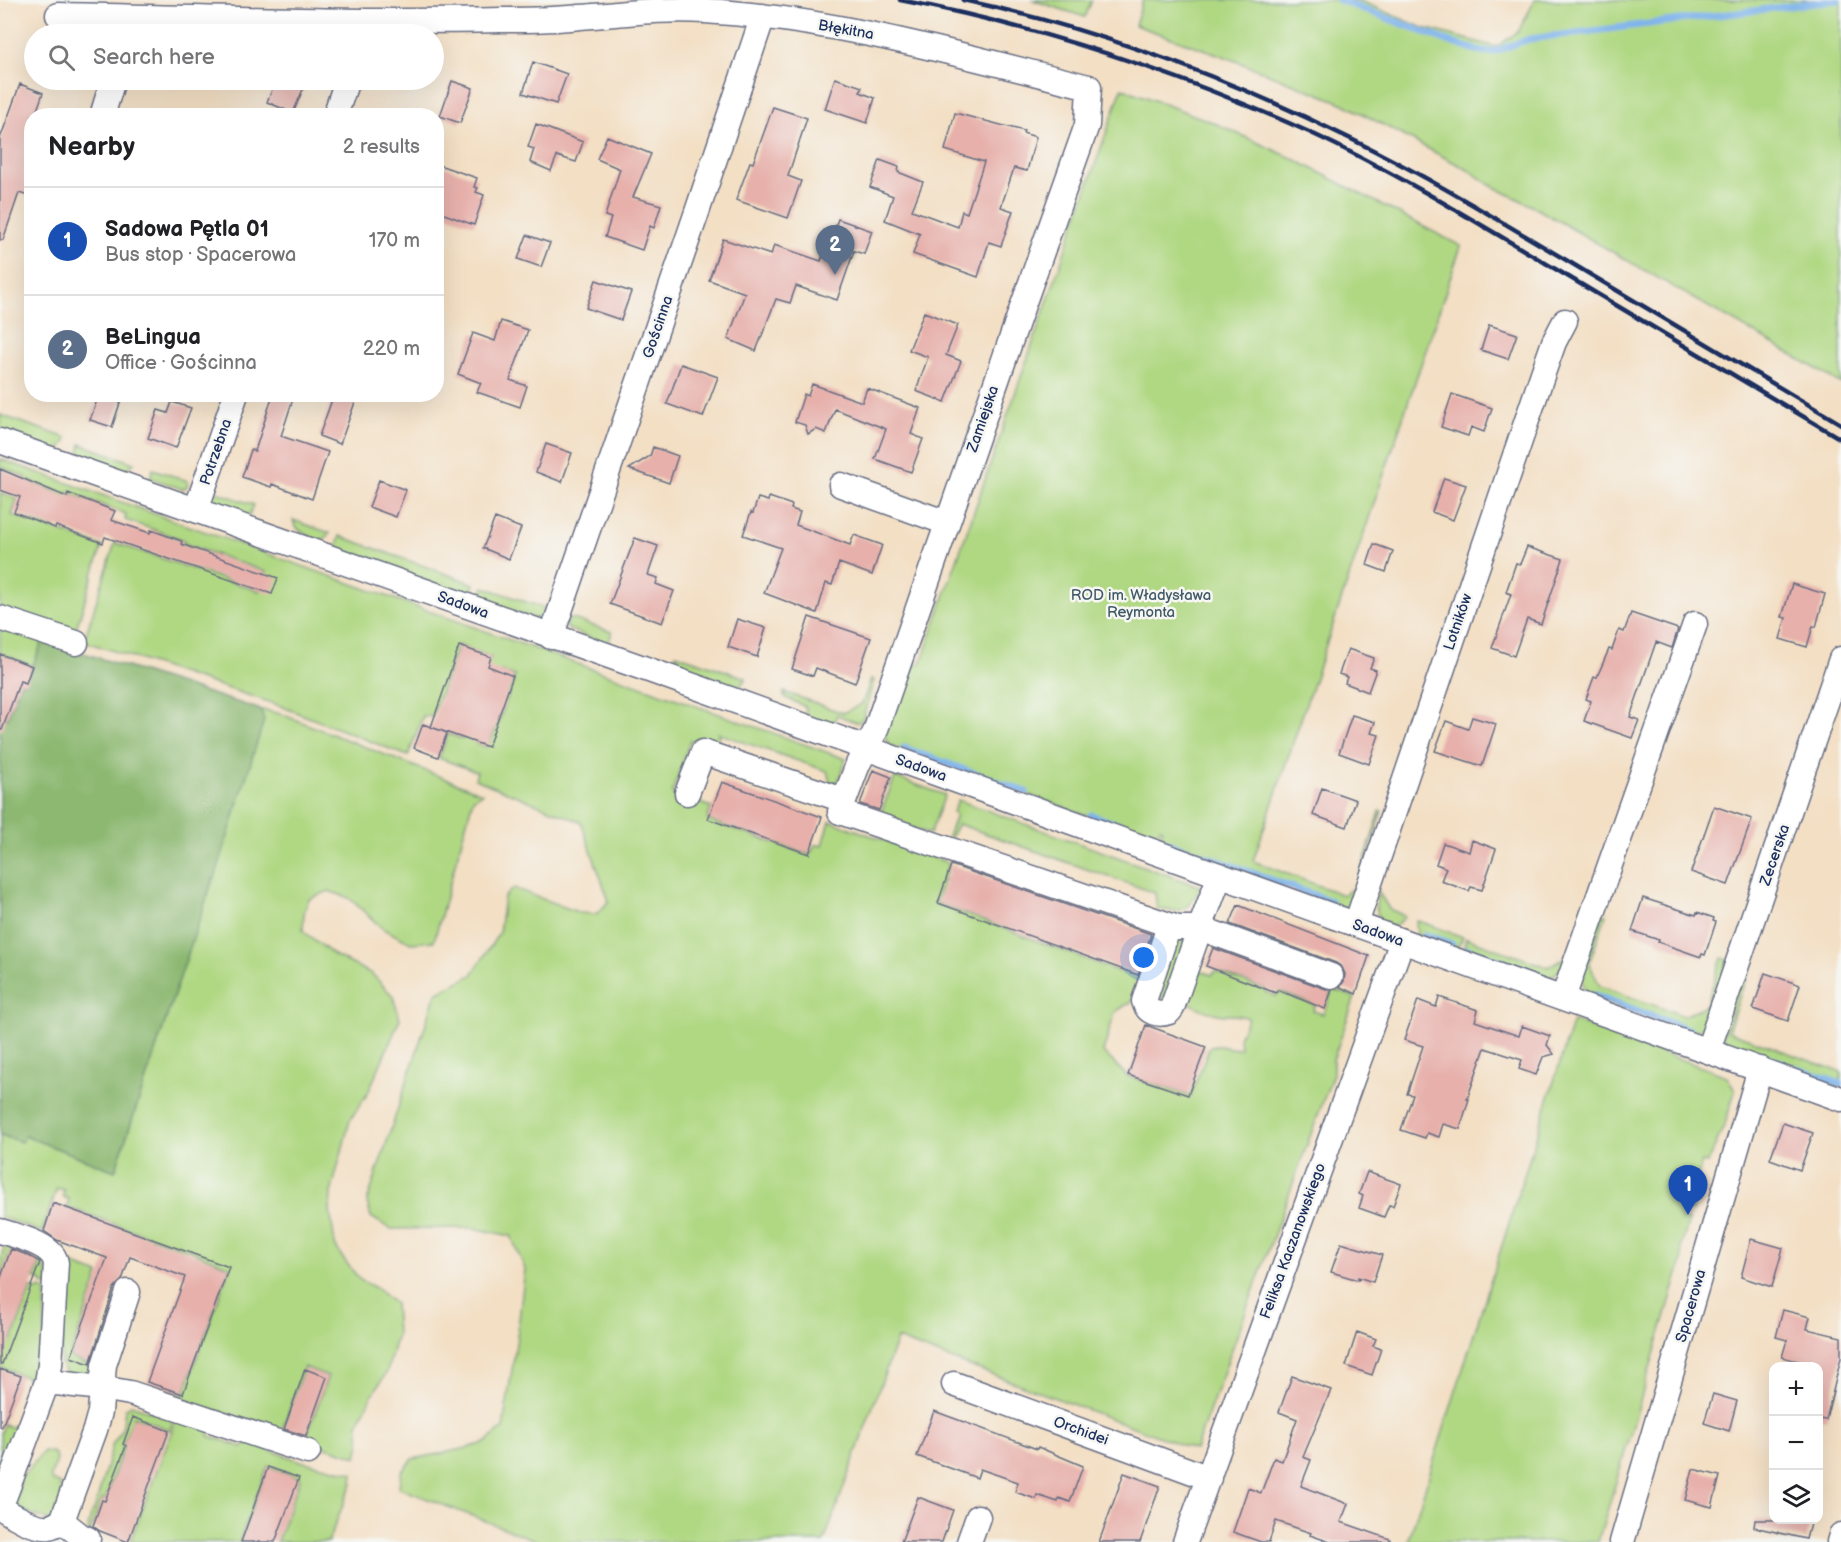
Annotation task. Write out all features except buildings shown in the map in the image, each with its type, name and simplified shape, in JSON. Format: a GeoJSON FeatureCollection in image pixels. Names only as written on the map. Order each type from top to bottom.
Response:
{"type":"FeatureCollection","features":[{"type":"Feature","properties":{"kind":"street","name":"Błękitna"},"geometry":{"type":"LineString","coordinates":[[434,24],[577,18],[673,9],[763,16],[889,38],[1089,87]]}},
{"type":"Feature","properties":{"kind":"street","name":"Błękitna"},"geometry":{"type":"LineString","coordinates":[[58,15],[116,24]]}},
{"type":"Feature","properties":{"kind":"street","name":"Gościnna"},"geometry":{"type":"LineString","coordinates":[[551,637],[763,16]]}},
{"type":"Feature","properties":{"kind":"street","name":"Zamiejska"},"geometry":{"type":"LineString","coordinates":[[843,800],[875,732],[1088,125],[1089,87]]}},
{"type":"Feature","properties":{"kind":"street"},"geometry":{"type":"LineString","coordinates":[[104,108],[110,90]]}},
{"type":"Feature","properties":{"kind":"street"},"geometry":{"type":"LineString","coordinates":[[337,108],[343,90]]}},
{"type":"Feature","properties":{"kind":"street","name":"Lotników"},"geometry":{"type":"LineString","coordinates":[[1356,924],[1539,383],[1554,342],[1565,321]]}},
{"type":"Feature","properties":{"kind":"street","name":"Potrzebna"},"geometry":{"type":"LineString","coordinates":[[196,510],[233,402]]}},
{"type":"Feature","properties":{"kind":"street","name":"Sadowa"},"geometry":{"type":"LineString","coordinates":[[0,441],[1220,875],[1841,1099]]}},
{"type":"Feature","properties":{"kind":"street"},"geometry":{"type":"LineString","coordinates":[[841,485],[947,523]]}},
{"type":"Feature","properties":{"kind":"street"},"geometry":{"type":"LineString","coordinates":[[0,618],[76,643]]}},
{"type":"Feature","properties":{"kind":"street"},"geometry":{"type":"LineString","coordinates":[[1563,998],[1695,624]]}},
{"type":"Feature","properties":{"kind":"street","name":"Zecerska"},"geometry":{"type":"LineString","coordinates":[[1708,1050],[1841,659]]}},
{"type":"Feature","properties":{"kind":"street"},"geometry":{"type":"LineString","coordinates":[[687,794],[703,752],[843,800],[840,812],[1169,926],[1200,928],[1331,976]]}},
{"type":"Feature","properties":{"kind":"street"},"geometry":{"type":"LineString","coordinates":[[1169,926],[1144,1001],[1147,1008],[1160,1014],[1169,1012],[1172,1008],[1220,875]]}},
{"type":"Feature","properties":{"kind":"street","name":"Feliksa Kaczanowskiego"},"geometry":{"type":"LineString","coordinates":[[1185,1542],[1402,941]]}},
{"type":"Feature","properties":{"kind":"street","name":"Spacerowa"},"geometry":{"type":"LineString","coordinates":[[1622,1542],[1760,1070]]}},
{"type":"Feature","properties":{"kind":"street"},"geometry":{"type":"LineString","coordinates":[[0,1231],[46,1248],[56,1258],[47,1382],[8,1490],[0,1506],[14,1517],[41,1527],[51,1527],[62,1521],[95,1430],[100,1412],[104,1365],[128,1292]]}},
{"type":"Feature","properties":{"kind":"street"},"geometry":{"type":"LineString","coordinates":[[47,1382],[130,1393],[308,1452]]}},
{"type":"Feature","properties":{"kind":"street","name":"Orchidei"},"geometry":{"type":"LineString","coordinates":[[954,1384],[1209,1478]]}},
{"type":"Feature","properties":{"kind":"street"},"geometry":{"type":"LineString","coordinates":[[969,1542],[978,1517]]}},
{"type":"Feature","properties":{"kind":"street"},"geometry":{"type":"LineString","coordinates":[[62,1521],[88,1539]]}},
{"type":"Feature","properties":{"kind":"street"},"geometry":{"type":"LineString","coordinates":[[1839,1542],[1841,1535]]}},
{"type":"Feature","properties":{"kind":"green space"},"geometry":{"type":"Polygon","coordinates":[[[1032,0],[1092,0],[1085,17],[1032,0]]]}},
{"type":"Feature","properties":{"kind":"green space"},"geometry":{"type":"Polygon","coordinates":[[[1143,0],[1358,0],[1421,27],[1496,47],[1518,32],[1535,0],[1841,0],[1841,384],[1534,207],[1342,103],[1223,56],[1135,25],[1143,0]]]}},
{"type":"Feature","properties":{"kind":"green space","name":"ROD im. Władysława Reymonta"},"geometry":{"type":"Polygon","coordinates":[[[1122,88],[1212,122],[1292,158],[1461,246],[1253,861],[1343,895],[1357,885],[1380,811],[1382,811],[1355,898],[1344,909],[1161,843],[1159,840],[1163,829],[1160,828],[1155,840],[889,745],[886,739],[885,732],[909,668],[921,663],[1122,88]]]}},
{"type":"Feature","properties":{"kind":"green space"},"geometry":{"type":"Polygon","coordinates":[[[0,415],[67,438],[59,451],[0,430],[0,415]]]}},
{"type":"Feature","properties":{"kind":"green space"},"geometry":{"type":"Polygon","coordinates":[[[81,444],[134,463],[125,475],[83,459],[79,453],[81,444]]]}},
{"type":"Feature","properties":{"kind":"green space"},"geometry":{"type":"Polygon","coordinates":[[[0,459],[846,759],[835,789],[832,790],[827,771],[718,733],[719,751],[690,741],[672,793],[711,807],[707,820],[809,855],[815,845],[823,845],[830,821],[949,863],[936,903],[1139,979],[1131,1002],[1115,1012],[1103,1052],[1127,1076],[1190,1096],[1210,1046],[1240,1048],[1239,1038],[1248,1018],[1209,1012],[1185,999],[1196,969],[1212,975],[1215,971],[1265,989],[1265,992],[1276,996],[1279,992],[1315,1005],[1313,1011],[1323,1014],[1333,990],[1355,997],[1333,1060],[1333,1074],[1195,1450],[897,1339],[824,1542],[540,1542],[399,1488],[401,1472],[413,1459],[485,1443],[503,1428],[525,1269],[511,1236],[473,1228],[390,1229],[371,1217],[367,1202],[436,993],[472,975],[499,933],[504,897],[514,888],[580,913],[597,914],[609,901],[581,822],[475,779],[477,772],[439,758],[448,734],[463,739],[491,657],[458,645],[432,717],[423,716],[408,756],[275,704],[86,642],[85,637],[115,543],[259,591],[266,572],[183,543],[184,540],[125,520],[126,514],[68,492],[66,495],[26,480],[26,477],[0,467],[0,459]],[[501,671],[475,743],[487,747],[497,727],[515,676],[501,671]]]}},
{"type":"Feature","properties":{"kind":"green space"},"geometry":{"type":"Polygon","coordinates":[[[153,469],[188,481],[187,487],[182,489],[150,478],[153,469]]]}},
{"type":"Feature","properties":{"kind":"green space"},"geometry":{"type":"Polygon","coordinates":[[[214,491],[254,505],[248,517],[214,505],[210,494],[214,491]]]}},
{"type":"Feature","properties":{"kind":"green space"},"geometry":{"type":"Polygon","coordinates":[[[0,493],[17,499],[12,515],[102,546],[74,635],[0,609],[0,493]]]}},
{"type":"Feature","properties":{"kind":"green space"},"geometry":{"type":"Polygon","coordinates":[[[293,520],[330,533],[322,542],[318,541],[300,531],[293,520]]]}},
{"type":"Feature","properties":{"kind":"green space"},"geometry":{"type":"Polygon","coordinates":[[[340,536],[474,584],[472,591],[467,596],[336,549],[340,536]]]}},
{"type":"Feature","properties":{"kind":"green space"},"geometry":{"type":"Polygon","coordinates":[[[484,587],[544,608],[540,619],[482,601],[480,596],[484,587]]]}},
{"type":"Feature","properties":{"kind":"green space"},"geometry":{"type":"Polygon","coordinates":[[[570,618],[612,632],[608,645],[568,629],[566,624],[570,618]]]}},
{"type":"Feature","properties":{"kind":"green space"},"geometry":{"type":"Polygon","coordinates":[[[0,626],[43,640],[33,666],[0,653],[0,626]]]}},
{"type":"Feature","properties":{"kind":"green space"},"geometry":{"type":"Polygon","coordinates":[[[43,640],[258,709],[264,720],[215,878],[115,1171],[25,1136],[22,1142],[0,1135],[0,717],[7,719],[21,682],[26,683],[43,640]]]}},
{"type":"Feature","properties":{"kind":"green space"},"geometry":{"type":"Polygon","coordinates":[[[676,654],[746,678],[737,691],[676,669],[676,654]]]}},
{"type":"Feature","properties":{"kind":"green space"},"geometry":{"type":"Polygon","coordinates":[[[871,679],[874,680],[863,718],[858,723],[837,715],[833,725],[805,715],[806,707],[784,697],[784,692],[843,713],[862,704],[871,679]]]}},
{"type":"Feature","properties":{"kind":"green space"},"geometry":{"type":"Polygon","coordinates":[[[258,709],[281,714],[482,793],[473,799],[434,941],[411,943],[383,929],[349,898],[329,891],[309,899],[304,913],[303,931],[334,955],[372,974],[393,996],[400,1019],[368,1093],[350,1120],[331,1193],[330,1210],[335,1245],[360,1280],[376,1288],[395,1304],[397,1334],[387,1372],[358,1424],[360,1443],[357,1457],[168,1396],[170,1391],[183,1395],[230,1267],[67,1207],[69,1199],[63,1197],[64,1190],[57,1188],[42,1232],[0,1217],[0,1135],[22,1142],[25,1136],[115,1171],[215,877],[262,713],[258,709]],[[304,1367],[282,1430],[306,1439],[328,1376],[304,1367]]]}},
{"type":"Feature","properties":{"kind":"green space"},"geometry":{"type":"Polygon","coordinates":[[[895,777],[945,795],[930,834],[879,817],[895,777]]]}},
{"type":"Feature","properties":{"kind":"green space"},"geometry":{"type":"Polygon","coordinates":[[[958,800],[1201,887],[1184,908],[1166,910],[1157,908],[1155,893],[958,824],[950,838],[948,837],[956,815],[953,812],[958,800]]]}},
{"type":"Feature","properties":{"kind":"green space"},"geometry":{"type":"Polygon","coordinates":[[[1378,891],[1389,909],[1405,916],[1393,927],[1379,920],[1376,906],[1378,891]]]}},
{"type":"Feature","properties":{"kind":"green space"},"geometry":{"type":"Polygon","coordinates":[[[1602,914],[1606,915],[1589,963],[1600,986],[1684,1016],[1706,1005],[1722,958],[1728,960],[1706,1026],[1692,1033],[1589,997],[1583,986],[1582,975],[1602,914]]]}},
{"type":"Feature","properties":{"kind":"green space"},"geometry":{"type":"Polygon","coordinates":[[[1416,920],[1463,937],[1457,949],[1417,936],[1416,920]]]}},
{"type":"Feature","properties":{"kind":"green space"},"geometry":{"type":"Polygon","coordinates":[[[1466,938],[1547,967],[1568,956],[1561,970],[1544,981],[1463,951],[1466,938]]]}},
{"type":"Feature","properties":{"kind":"green space"},"geometry":{"type":"Polygon","coordinates":[[[1173,939],[1183,939],[1185,943],[1164,999],[1157,998],[1173,939]]]}},
{"type":"Feature","properties":{"kind":"green space"},"geometry":{"type":"Polygon","coordinates":[[[1744,967],[1749,969],[1728,1031],[1841,1072],[1841,1088],[1728,1047],[1723,1037],[1744,967]]]}},
{"type":"Feature","properties":{"kind":"green space"},"geometry":{"type":"Polygon","coordinates":[[[1573,1021],[1727,1076],[1735,1091],[1725,1124],[1707,1163],[1702,1162],[1689,1203],[1694,1205],[1692,1211],[1686,1209],[1682,1219],[1689,1221],[1681,1246],[1682,1261],[1598,1542],[1408,1542],[1573,1021]]]}},
{"type":"Feature","properties":{"kind":"green space"},"geometry":{"type":"Polygon","coordinates":[[[6,1245],[12,1246],[0,1279],[1,1256],[6,1245]]]}},
{"type":"Feature","properties":{"kind":"green space"},"geometry":{"type":"Polygon","coordinates":[[[15,1247],[42,1254],[50,1286],[35,1278],[42,1258],[15,1247]]]}},
{"type":"Feature","properties":{"kind":"green space"},"geometry":{"type":"Polygon","coordinates":[[[65,1263],[99,1274],[70,1357],[94,1368],[87,1377],[66,1373],[61,1364],[65,1263]]]}},
{"type":"Feature","properties":{"kind":"green space"},"geometry":{"type":"Polygon","coordinates":[[[31,1288],[46,1291],[43,1354],[34,1380],[0,1367],[0,1349],[5,1338],[12,1340],[31,1288]]]}},
{"type":"Feature","properties":{"kind":"green space"},"geometry":{"type":"Polygon","coordinates":[[[131,1405],[211,1431],[209,1436],[243,1447],[246,1442],[304,1462],[353,1473],[352,1483],[328,1542],[277,1542],[300,1479],[268,1466],[239,1542],[130,1542],[176,1420],[173,1419],[170,1430],[134,1416],[122,1445],[124,1446],[105,1500],[102,1499],[89,1535],[88,1527],[92,1511],[94,1511],[113,1443],[121,1432],[125,1409],[131,1405]]]}},
{"type":"Feature","properties":{"kind":"green space"},"geometry":{"type":"Polygon","coordinates":[[[4,1424],[12,1428],[13,1425],[18,1427],[0,1482],[0,1435],[4,1424]]]}},
{"type":"Feature","properties":{"kind":"green space"},"geometry":{"type":"Polygon","coordinates":[[[44,1451],[54,1453],[57,1460],[51,1480],[60,1484],[62,1496],[53,1522],[13,1507],[22,1477],[44,1451]]]}},
{"type":"Feature","properties":{"kind":"waterway"},"geometry":{"type":"LineString","coordinates":[[1339,0],[1461,46],[1493,52],[1529,39],[1838,0]]}},
{"type":"Feature","properties":{"kind":"waterway"},"geometry":{"type":"LineString","coordinates":[[904,748],[1026,792]]}},
{"type":"Feature","properties":{"kind":"waterway"},"geometry":{"type":"LineString","coordinates":[[1091,815],[1156,838]]}},
{"type":"Feature","properties":{"kind":"waterway"},"geometry":{"type":"LineString","coordinates":[[1160,840],[1331,901]]}},
{"type":"Feature","properties":{"kind":"waterway"},"geometry":{"type":"LineString","coordinates":[[1425,935],[1452,944]]}},
{"type":"Feature","properties":{"kind":"waterway"},"geometry":{"type":"LineString","coordinates":[[1467,949],[1540,976]]}},
{"type":"Feature","properties":{"kind":"waterway"},"geometry":{"type":"LineString","coordinates":[[1595,995],[1690,1030]]}},
{"type":"Feature","properties":{"kind":"waterway"},"geometry":{"type":"LineString","coordinates":[[1745,1049],[1785,1064]]}},
{"type":"Feature","properties":{"kind":"waterway"},"geometry":{"type":"LineString","coordinates":[[1795,1068],[1841,1084]]}},
{"type":"Feature","properties":{"kind":"railway"},"geometry":{"type":"LineString","coordinates":[[900,0],[1005,24],[1108,54],[1210,90],[1309,132],[1370,162],[1459,212],[1841,439]]}},
{"type":"Feature","properties":{"kind":"railway"},"geometry":{"type":"LineString","coordinates":[[963,0],[1063,25],[1161,58],[1257,96],[1351,139],[1406,167],[1486,213],[1841,424]]}},
{"type":"Feature","properties":{"kind":"place","name":"BeLingua"},"geometry":{"type":"Point","coordinates":[835,275]}},
{"type":"Feature","properties":{"kind":"place","name":"Sadowa Pętla 01"},"geometry":{"type":"Point","coordinates":[1688,1215]}}]}
